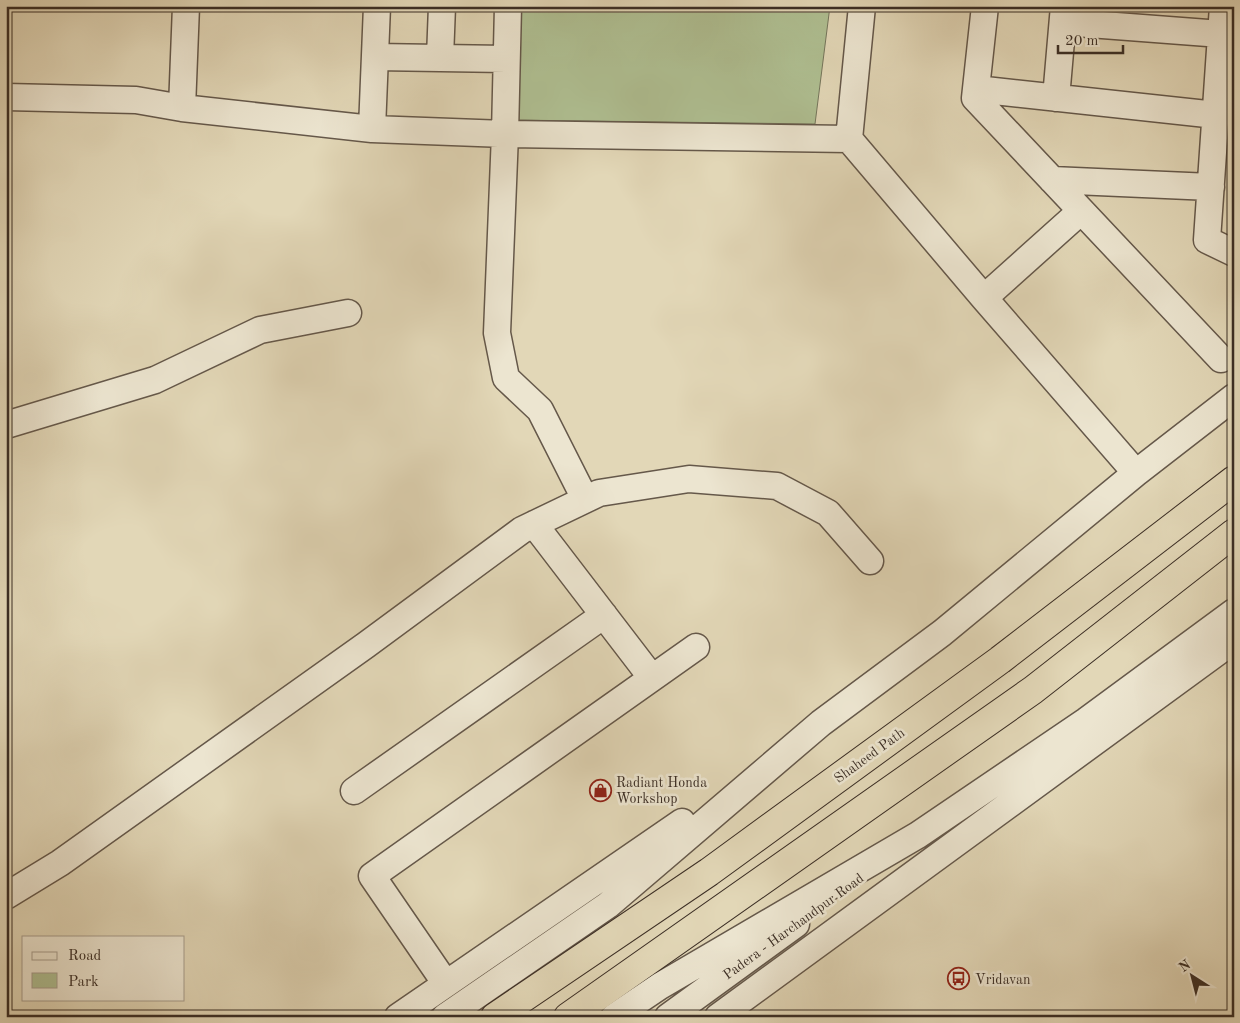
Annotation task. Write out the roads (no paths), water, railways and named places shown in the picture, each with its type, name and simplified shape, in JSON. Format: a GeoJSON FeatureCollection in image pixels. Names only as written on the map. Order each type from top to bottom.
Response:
{"type":"FeatureCollection","features":[{"type":"Feature","properties":{"kind":"highway","name":"Shaheed Path"},"geometry":{"type":"LineString","coordinates":[[495,1017],[708,872],[1000,660],[1234,480]]}},
{"type":"Feature","properties":{"kind":"highway"},"geometry":{"type":"LineString","coordinates":[[568,1017],[1032,690],[1234,534]]}},
{"type":"Feature","properties":{"kind":"street"},"geometry":{"type":"LineString","coordinates":[[182,108],[186,6]]}},
{"type":"Feature","properties":{"kind":"street"},"geometry":{"type":"LineString","coordinates":[[372,129],[377,6]]}},
{"type":"Feature","properties":{"kind":"street"},"geometry":{"type":"LineString","coordinates":[[440,58],[442,6]]}},
{"type":"Feature","properties":{"kind":"street"},"geometry":{"type":"LineString","coordinates":[[508,6],[505,134],[496,333],[506,378],[540,410],[585,499]]}},
{"type":"Feature","properties":{"kind":"street"},"geometry":{"type":"LineString","coordinates":[[862,6],[849,139],[1136,473]]}},
{"type":"Feature","properties":{"kind":"street"},"geometry":{"type":"LineString","coordinates":[[985,6],[975,98],[1221,360]]}},
{"type":"Feature","properties":{"kind":"street"},"geometry":{"type":"LineString","coordinates":[[1223,6],[1207,240],[1234,253]]}},
{"type":"Feature","properties":{"kind":"street"},"geometry":{"type":"LineString","coordinates":[[1056,98],[1063,14],[1148,17],[1221,34]]}},
{"type":"Feature","properties":{"kind":"street"},"geometry":{"type":"LineString","coordinates":[[375,58],[506,59]]}},
{"type":"Feature","properties":{"kind":"street"},"geometry":{"type":"LineString","coordinates":[[976,90],[1216,115]]}},
{"type":"Feature","properties":{"kind":"street"},"geometry":{"type":"LineString","coordinates":[[6,97],[136,100],[182,108],[372,129],[505,134],[849,139]]}},
{"type":"Feature","properties":{"kind":"street"},"geometry":{"type":"LineString","coordinates":[[1052,180],[1211,187]]}},
{"type":"Feature","properties":{"kind":"street"},"geometry":{"type":"LineString","coordinates":[[984,298],[1081,211]]}},
{"type":"Feature","properties":{"kind":"street"},"geometry":{"type":"LineString","coordinates":[[6,425],[154,380],[260,330],[348,312]]}},
{"type":"Feature","properties":{"kind":"street"},"geometry":{"type":"LineString","coordinates":[[398,1017],[635,855],[821,723],[942,633],[1136,473],[1234,397]]}},
{"type":"Feature","properties":{"kind":"street"},"geometry":{"type":"LineString","coordinates":[[6,896],[60,863],[366,645],[522,530],[599,493],[689,479],[777,486],[828,513],[870,561]]}},
{"type":"Feature","properties":{"kind":"street"},"geometry":{"type":"LineString","coordinates":[[534,524],[652,678]]}},
{"type":"Feature","properties":{"kind":"street"},"geometry":{"type":"LineString","coordinates":[[614,1017],[660,986],[918,835],[1086,721],[1234,612]]}},
{"type":"Feature","properties":{"kind":"street"},"geometry":{"type":"LineString","coordinates":[[354,791],[604,615]]}},
{"type":"Feature","properties":{"kind":"street"},"geometry":{"type":"LineString","coordinates":[[718,1017],[1234,640]]}},
{"type":"Feature","properties":{"kind":"street"},"geometry":{"type":"LineString","coordinates":[[446,984],[372,876],[696,647]]}},
{"type":"Feature","properties":{"kind":"street"},"geometry":{"type":"LineString","coordinates":[[445,1017],[608,904],[821,723]]}},
{"type":"Feature","properties":{"kind":"street","name":"Padera - Harchandpur Road"},"geometry":{"type":"LineString","coordinates":[[668,1017],[918,835]]}},
{"type":"Feature","properties":{"kind":"place","name":"Radiant Honda Workshop"},"geometry":{"type":"Point","coordinates":[600,790]}},
{"type":"Feature","properties":{"kind":"place","name":"Vridavan"},"geometry":{"type":"Point","coordinates":[959,979]}}]}
